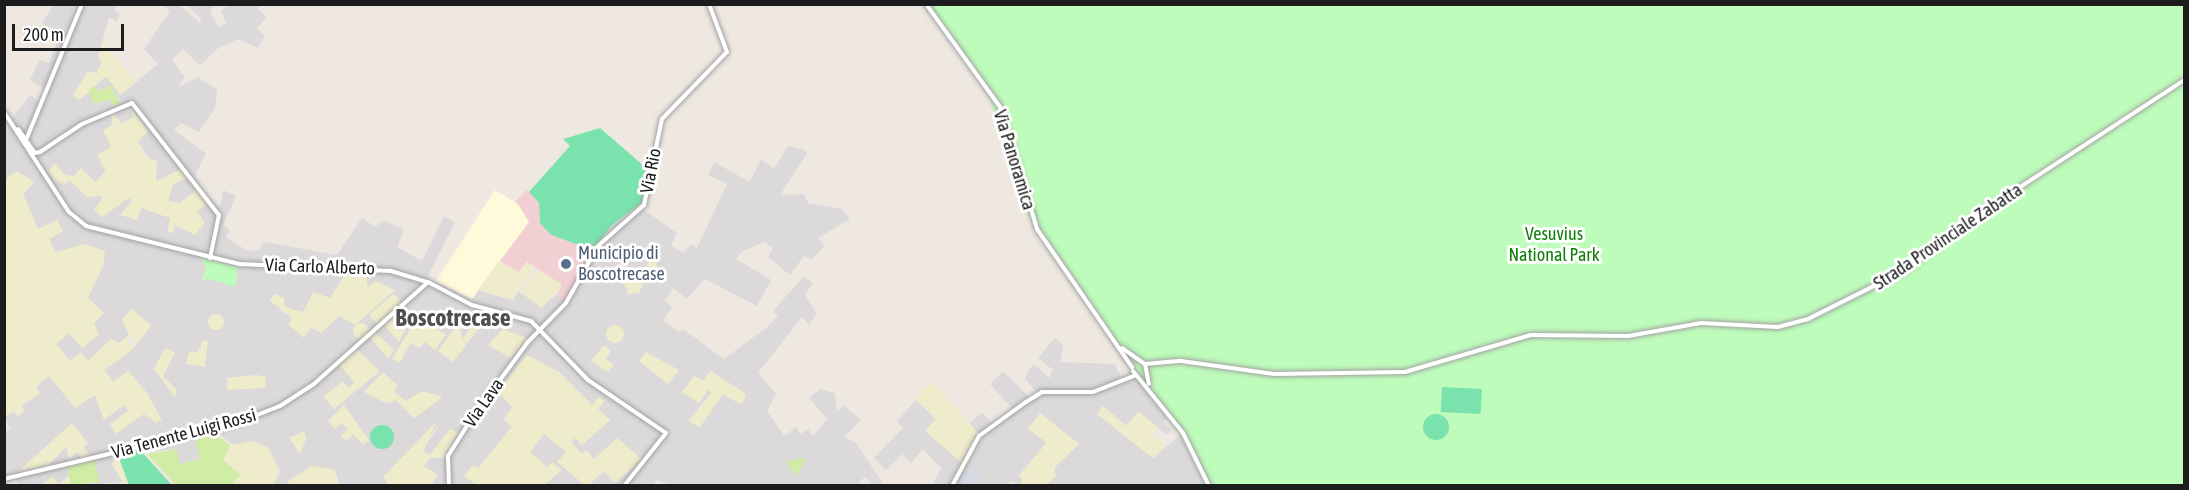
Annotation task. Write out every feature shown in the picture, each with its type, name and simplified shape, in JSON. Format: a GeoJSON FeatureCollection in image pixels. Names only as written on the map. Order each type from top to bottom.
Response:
{"type":"FeatureCollection","features":[{"type":"Feature","properties":{"kind":"street"},"geometry":{"type":"LineString","coordinates":[[26,140],[82,4]]}},
{"type":"Feature","properties":{"kind":"street","name":"Via Rio"},"geometry":{"type":"LineString","coordinates":[[540,328],[566,303],[613,228],[644,205],[662,119],[727,52],[709,4]]}},
{"type":"Feature","properties":{"kind":"street","name":"Via Panoramica"},"geometry":{"type":"LineString","coordinates":[[926,4],[1000,107],[1037,229],[1119,346],[1134,373],[1149,385],[1183,433],[1209,486]]}},
{"type":"Feature","properties":{"kind":"street","name":"Strada Provinciale Zabatta"},"geometry":{"type":"LineString","coordinates":[[1156,365],[1181,361],[1283,375],[1405,372],[1531,335],[1628,336],[1701,323],[1778,327],[1809,319],[1906,270],[1991,206],[2184,80]]}},
{"type":"Feature","properties":{"kind":"street"},"geometry":{"type":"LineString","coordinates":[[4,112],[35,153],[111,108],[132,103],[219,215],[210,258]]}},
{"type":"Feature","properties":{"kind":"street","name":"Via Carlo Alberto"},"geometry":{"type":"LineString","coordinates":[[4,112],[69,212],[86,226],[240,264],[313,271],[377,268],[428,282],[472,305],[519,316],[540,328]]}},
{"type":"Feature","properties":{"kind":"street","name":"Via Tenente Luigi Rossi"},"geometry":{"type":"LineString","coordinates":[[4,479],[234,424],[280,406],[314,384],[428,282]]}},
{"type":"Feature","properties":{"kind":"street"},"geometry":{"type":"LineString","coordinates":[[540,328],[588,380],[666,433],[624,486]]}},
{"type":"Feature","properties":{"kind":"street","name":"Via Lava"},"geometry":{"type":"LineString","coordinates":[[449,486],[448,456],[540,328]]}},
{"type":"Feature","properties":{"kind":"street","name":"Via Panoramica"},"geometry":{"type":"LineString","coordinates":[[1119,346],[1143,363],[1149,385]]}},
{"type":"Feature","properties":{"kind":"street"},"geometry":{"type":"LineString","coordinates":[[1134,373],[1143,363],[1156,365]]}},
{"type":"Feature","properties":{"kind":"street"},"geometry":{"type":"LineString","coordinates":[[952,486],[979,436],[1042,392],[1073,395],[1134,373],[1146,371],[1156,365]]}},
{"type":"Feature","properties":{"kind":"shaded area"},"geometry":{"type":"Polygon","coordinates":[[[53,5],[117,5],[115,10],[120,14],[116,22],[109,17],[98,57],[103,62],[79,100],[88,92],[95,104],[110,99],[113,106],[120,102],[110,85],[100,92],[94,86],[106,76],[121,95],[158,64],[144,49],[170,11],[164,5],[179,5],[199,22],[202,19],[186,5],[214,5],[210,13],[219,27],[226,23],[221,11],[228,5],[260,5],[258,9],[267,17],[257,28],[265,36],[258,48],[238,39],[217,49],[200,66],[183,49],[172,60],[185,77],[178,87],[198,77],[217,90],[215,108],[199,132],[181,123],[174,130],[206,154],[194,177],[201,186],[180,203],[168,201],[173,184],[188,178],[176,172],[155,182],[157,168],[138,142],[148,130],[128,106],[134,117],[121,124],[112,110],[111,147],[98,155],[106,171],[95,182],[65,175],[54,164],[56,180],[70,179],[87,197],[99,192],[106,212],[129,197],[133,201],[120,215],[142,208],[170,218],[168,232],[175,225],[195,234],[197,211],[211,199],[220,208],[223,190],[236,196],[223,225],[230,230],[226,238],[248,251],[259,250],[264,242],[337,255],[362,218],[375,227],[384,220],[404,230],[397,247],[422,261],[444,216],[455,222],[427,278],[471,299],[478,290],[513,300],[518,291],[541,307],[557,294],[565,300],[612,225],[638,206],[677,233],[671,246],[684,253],[691,244],[697,248],[727,184],[708,175],[714,162],[750,182],[761,159],[774,169],[788,146],[803,149],[807,154],[780,195],[804,194],[808,203],[842,209],[850,219],[818,238],[825,246],[811,260],[804,256],[790,275],[768,257],[773,248],[765,242],[741,252],[736,259],[771,280],[757,306],[705,279],[687,299],[673,288],[665,301],[672,307],[663,321],[680,332],[683,329],[724,359],[778,316],[773,311],[804,276],[813,283],[805,295],[817,314],[809,324],[802,317],[758,373],[776,394],[767,411],[784,436],[796,427],[800,434],[808,429],[813,436],[827,419],[809,398],[820,389],[835,393],[837,412],[843,405],[861,420],[844,437],[856,443],[884,485],[873,485],[865,477],[859,482],[862,486],[671,485],[657,480],[653,485],[589,485],[604,471],[614,482],[642,459],[630,452],[594,459],[582,454],[570,442],[575,438],[582,444],[610,420],[598,409],[604,401],[592,405],[559,372],[527,355],[512,427],[478,468],[464,475],[477,485],[432,485],[437,474],[423,466],[430,458],[444,458],[459,433],[430,455],[422,451],[440,424],[393,479],[411,485],[339,485],[335,470],[312,466],[288,481],[290,485],[273,485],[280,472],[268,448],[252,442],[236,447],[219,434],[200,459],[179,464],[176,449],[117,454],[112,464],[123,482],[85,485],[99,482],[94,459],[83,447],[87,443],[72,423],[19,471],[48,465],[66,447],[69,458],[78,452],[83,462],[67,466],[69,476],[59,485],[52,477],[41,485],[19,485],[15,479],[5,485],[5,432],[10,429],[5,417],[39,394],[36,387],[49,376],[95,394],[104,419],[124,405],[129,411],[116,433],[147,393],[128,371],[113,382],[104,370],[133,349],[151,326],[132,309],[122,320],[129,335],[119,343],[111,340],[88,361],[70,361],[55,343],[69,333],[94,329],[88,298],[100,260],[86,244],[55,253],[49,239],[57,220],[38,230],[23,194],[34,183],[5,179],[4,111],[11,120],[30,95],[42,104],[49,91],[30,80],[39,60],[49,63],[61,31],[42,24],[53,5]],[[365,283],[303,312],[278,309],[321,333],[368,287],[365,283]],[[445,310],[427,321],[418,316],[410,343],[420,348],[425,342],[436,349],[434,327],[445,310]],[[476,321],[463,339],[459,324],[453,362],[476,321]],[[527,338],[497,346],[511,358],[527,338]],[[711,371],[703,381],[694,376],[713,392],[689,422],[705,416],[723,394],[742,405],[711,371]],[[246,377],[235,387],[265,387],[266,377],[246,377]],[[379,379],[364,391],[386,403],[396,400],[414,417],[435,396],[406,401],[379,379]],[[355,381],[349,388],[342,382],[325,396],[335,409],[355,381]],[[342,422],[348,429],[346,441],[353,434],[368,440],[355,426],[342,422]]]}},
{"type":"Feature","properties":{"kind":"shaded area"},"geometry":{"type":"Polygon","coordinates":[[[103,44],[136,81],[120,95],[106,76],[79,100],[73,94],[88,71],[96,73],[102,63],[98,57],[103,44]]]}},
{"type":"Feature","properties":{"kind":"shaded area"},"geometry":{"type":"Polygon","coordinates":[[[128,105],[148,131],[138,142],[146,159],[157,161],[156,182],[182,168],[188,177],[173,184],[168,201],[181,203],[198,189],[208,202],[197,211],[205,223],[195,235],[175,225],[173,233],[168,232],[170,218],[142,208],[137,220],[120,215],[132,201],[129,198],[102,217],[94,210],[104,196],[87,197],[70,180],[65,184],[55,180],[49,171],[54,163],[65,175],[74,176],[81,168],[95,182],[106,171],[97,155],[111,147],[103,130],[114,124],[108,112],[112,110],[121,124],[134,117],[128,105]]]}},
{"type":"Feature","properties":{"kind":"shaded area"},"geometry":{"type":"Polygon","coordinates":[[[17,171],[34,182],[23,194],[38,229],[57,220],[63,231],[49,239],[55,252],[86,244],[105,251],[104,264],[88,298],[104,313],[94,323],[99,335],[82,348],[69,333],[56,344],[70,361],[81,352],[88,361],[111,339],[119,343],[125,338],[133,349],[104,370],[113,382],[128,371],[147,393],[162,420],[156,423],[144,414],[116,434],[110,424],[128,411],[124,405],[104,420],[95,395],[75,408],[49,376],[36,386],[40,394],[21,403],[24,412],[17,416],[13,410],[5,417],[5,180],[17,171]]]}},
{"type":"Feature","properties":{"kind":"shaded area"},"geometry":{"type":"Polygon","coordinates":[[[495,190],[518,204],[529,222],[472,299],[436,281],[495,190]]]}},
{"type":"Feature","properties":{"kind":"shaded area"},"geometry":{"type":"Polygon","coordinates":[[[527,190],[539,203],[540,223],[551,235],[593,250],[565,301],[557,294],[562,285],[527,262],[519,272],[499,261],[529,222],[515,202],[527,190]]]}},
{"type":"Feature","properties":{"kind":"shaded area"},"geometry":{"type":"Polygon","coordinates":[[[654,253],[660,256],[656,265],[666,271],[661,282],[643,272],[654,253]]]}},
{"type":"Feature","properties":{"kind":"shaded area"},"geometry":{"type":"Polygon","coordinates":[[[499,261],[519,272],[527,262],[534,266],[513,300],[478,290],[499,261]]]}},
{"type":"Feature","properties":{"kind":"shaded area"},"geometry":{"type":"Polygon","coordinates":[[[538,269],[562,285],[542,308],[522,293],[538,269]]]}},
{"type":"Feature","properties":{"kind":"shaded area"},"geometry":{"type":"Polygon","coordinates":[[[624,270],[643,285],[639,293],[626,294],[628,289],[618,279],[624,270]]]}},
{"type":"Feature","properties":{"kind":"shaded area"},"geometry":{"type":"Polygon","coordinates":[[[347,272],[365,272],[368,287],[375,281],[395,290],[355,325],[340,316],[321,333],[312,326],[304,338],[289,325],[292,316],[270,301],[274,294],[284,298],[285,307],[303,312],[313,292],[330,298],[347,272]]]}},
{"type":"Feature","properties":{"kind":"shaded area"},"geometry":{"type":"Polygon","coordinates":[[[394,294],[402,304],[377,324],[369,314],[394,294]]]}},
{"type":"Feature","properties":{"kind":"shaded area"},"geometry":{"type":"Polygon","coordinates":[[[442,306],[434,327],[446,335],[435,350],[425,342],[420,348],[410,343],[400,363],[392,359],[418,316],[427,320],[442,306]]]}},
{"type":"Feature","properties":{"kind":"shaded area"},"geometry":{"type":"Polygon","coordinates":[[[132,309],[151,325],[136,345],[122,320],[132,309]]]}},
{"type":"Feature","properties":{"kind":"shaded area"},"geometry":{"type":"Polygon","coordinates":[[[398,313],[408,325],[399,342],[384,325],[398,313]]]}},
{"type":"Feature","properties":{"kind":"shaded area"},"geometry":{"type":"Polygon","coordinates":[[[213,314],[219,314],[224,322],[222,328],[213,330],[208,325],[208,319],[213,314]]]}},
{"type":"Feature","properties":{"kind":"shaded area"},"geometry":{"type":"Polygon","coordinates":[[[476,321],[482,324],[453,362],[438,351],[458,324],[464,327],[458,335],[463,339],[476,321]]]}},
{"type":"Feature","properties":{"kind":"shaded area"},"geometry":{"type":"Polygon","coordinates":[[[358,323],[364,323],[369,331],[367,337],[358,339],[353,334],[353,328],[358,323]]]}},
{"type":"Feature","properties":{"kind":"shaded area"},"geometry":{"type":"Polygon","coordinates":[[[615,325],[623,330],[624,334],[619,342],[615,343],[607,338],[606,334],[611,326],[615,325]]]}},
{"type":"Feature","properties":{"kind":"shaded area"},"geometry":{"type":"Polygon","coordinates":[[[503,329],[527,338],[511,358],[488,345],[503,329]]]}},
{"type":"Feature","properties":{"kind":"shaded area"},"geometry":{"type":"Polygon","coordinates":[[[375,332],[394,350],[388,359],[370,337],[375,332]]]}},
{"type":"Feature","properties":{"kind":"shaded area"},"geometry":{"type":"Polygon","coordinates":[[[1055,338],[1063,345],[1060,362],[1115,364],[1121,377],[1151,369],[1167,417],[1163,422],[1171,430],[1167,435],[1139,412],[1126,426],[1103,406],[1097,414],[1153,458],[1180,435],[1212,485],[1046,485],[1056,476],[1054,468],[1079,444],[1046,421],[1047,442],[1019,476],[1023,479],[1019,485],[1010,481],[1007,485],[933,485],[941,468],[923,449],[911,463],[902,454],[886,470],[874,458],[903,428],[897,421],[916,400],[936,419],[926,431],[961,461],[979,434],[969,423],[982,413],[992,423],[1013,409],[990,384],[1003,371],[1030,398],[1037,393],[1025,379],[1029,369],[1034,364],[1049,378],[1053,370],[1038,358],[1055,338]]]}},
{"type":"Feature","properties":{"kind":"shaded area"},"geometry":{"type":"Polygon","coordinates":[[[203,340],[208,341],[205,367],[186,364],[189,351],[198,352],[203,340]]]}},
{"type":"Feature","properties":{"kind":"shaded area"},"geometry":{"type":"Polygon","coordinates":[[[604,345],[611,351],[606,359],[614,365],[608,372],[591,361],[604,345]]]}},
{"type":"Feature","properties":{"kind":"shaded area"},"geometry":{"type":"Polygon","coordinates":[[[165,348],[175,353],[163,376],[177,390],[175,397],[154,369],[165,348]]]}},
{"type":"Feature","properties":{"kind":"shaded area"},"geometry":{"type":"Polygon","coordinates":[[[356,349],[380,371],[334,409],[324,397],[342,382],[349,388],[354,382],[340,365],[356,349]]]}},
{"type":"Feature","properties":{"kind":"shaded area"},"geometry":{"type":"Polygon","coordinates":[[[646,352],[679,370],[668,384],[639,361],[646,352]]]}},
{"type":"Feature","properties":{"kind":"shaded area"},"geometry":{"type":"Polygon","coordinates":[[[526,355],[559,372],[592,405],[599,397],[605,401],[598,409],[610,420],[582,445],[575,438],[571,442],[582,454],[586,450],[594,459],[617,438],[642,459],[615,483],[604,471],[585,485],[557,462],[566,452],[544,434],[530,452],[547,467],[552,462],[562,470],[544,485],[477,485],[464,476],[473,465],[479,468],[512,427],[504,419],[512,407],[498,392],[526,355]]]}},
{"type":"Feature","properties":{"kind":"shaded area"},"geometry":{"type":"Polygon","coordinates":[[[711,371],[746,394],[742,405],[723,394],[700,427],[688,421],[712,392],[708,390],[699,403],[682,392],[694,376],[703,381],[711,371]]]}},
{"type":"Feature","properties":{"kind":"shaded area"},"geometry":{"type":"Polygon","coordinates":[[[383,372],[398,386],[393,392],[406,401],[422,391],[443,397],[414,418],[396,400],[386,403],[364,392],[383,372]]]}},
{"type":"Feature","properties":{"kind":"shaded area"},"geometry":{"type":"Polygon","coordinates":[[[257,375],[266,377],[265,388],[227,390],[227,378],[257,375]]]}},
{"type":"Feature","properties":{"kind":"shaded area"},"geometry":{"type":"Polygon","coordinates":[[[932,381],[979,434],[961,462],[925,431],[936,419],[916,399],[932,381]]]}},
{"type":"Feature","properties":{"kind":"shaded area"},"geometry":{"type":"Polygon","coordinates":[[[344,405],[369,440],[363,445],[353,434],[346,441],[341,436],[348,429],[342,423],[335,429],[328,421],[344,405]]]}},
{"type":"Feature","properties":{"kind":"shaded area"},"geometry":{"type":"Polygon","coordinates":[[[1103,406],[1126,426],[1139,412],[1157,427],[1151,434],[1166,446],[1153,458],[1097,414],[1103,406]]]}},
{"type":"Feature","properties":{"kind":"shaded area"},"geometry":{"type":"Polygon","coordinates":[[[1040,413],[1079,444],[1054,468],[1056,476],[1046,485],[1019,485],[1023,479],[1019,475],[1047,443],[1028,429],[1040,413]]]}},
{"type":"Feature","properties":{"kind":"shaded area"},"geometry":{"type":"Polygon","coordinates":[[[437,421],[423,451],[430,455],[450,429],[459,433],[444,458],[430,458],[423,466],[437,474],[432,485],[388,484],[383,477],[437,421]]]}},
{"type":"Feature","properties":{"kind":"shaded area"},"geometry":{"type":"Polygon","coordinates":[[[72,423],[88,443],[83,447],[89,456],[77,452],[70,459],[66,447],[48,465],[18,472],[72,423]]]}},
{"type":"Feature","properties":{"kind":"shaded area"},"geometry":{"type":"Polygon","coordinates":[[[304,431],[306,439],[300,454],[289,438],[304,431]]]}},
{"type":"Feature","properties":{"kind":"shaded area"},"geometry":{"type":"Polygon","coordinates":[[[544,434],[567,452],[557,462],[585,485],[544,485],[562,470],[548,468],[530,452],[544,434]]]}},
{"type":"Feature","properties":{"kind":"shaded area"},"geometry":{"type":"Polygon","coordinates":[[[252,441],[268,448],[280,472],[273,485],[231,485],[240,475],[222,460],[230,445],[252,441]]]}},
{"type":"Feature","properties":{"kind":"shaded area"},"geometry":{"type":"Polygon","coordinates":[[[119,458],[129,485],[116,485],[123,482],[112,464],[119,458]]]}},
{"type":"Feature","properties":{"kind":"shaded area"},"geometry":{"type":"Polygon","coordinates":[[[977,463],[980,480],[964,485],[958,479],[961,472],[967,475],[977,463]]]}},
{"type":"Feature","properties":{"kind":"shaded area"},"geometry":{"type":"Polygon","coordinates":[[[312,466],[335,470],[339,485],[290,485],[288,481],[312,466]]]}},
{"type":"Feature","properties":{"kind":"shaded area"},"geometry":{"type":"Polygon","coordinates":[[[69,476],[71,485],[41,486],[52,477],[59,484],[69,476]]]}},
{"type":"Feature","properties":{"kind":"green space","name":"Vesuvius National Park"},"geometry":{"type":"Polygon","coordinates":[[[923,5],[2184,5],[2184,485],[1205,485],[1181,436],[1143,384],[1130,377],[1128,363],[1029,218],[988,92],[923,5]]]}},
{"type":"Feature","properties":{"kind":"green space"},"geometry":{"type":"Polygon","coordinates":[[[110,85],[120,103],[113,106],[110,99],[95,104],[88,92],[94,86],[100,92],[110,85]]]}},
{"type":"Feature","properties":{"kind":"green space"},"geometry":{"type":"Polygon","coordinates":[[[600,128],[652,173],[643,202],[612,225],[593,250],[551,235],[540,223],[539,203],[529,192],[570,146],[563,139],[600,128]]]}},
{"type":"Feature","properties":{"kind":"green space"},"geometry":{"type":"Polygon","coordinates":[[[200,257],[238,267],[235,287],[207,278],[201,283],[206,267],[200,257]]]}},
{"type":"Feature","properties":{"kind":"green space"},"geometry":{"type":"Polygon","coordinates":[[[1442,387],[1482,389],[1481,414],[1441,412],[1442,387]]]}},
{"type":"Feature","properties":{"kind":"green space"},"geometry":{"type":"Polygon","coordinates":[[[1436,414],[1445,418],[1449,427],[1445,436],[1436,440],[1427,436],[1423,427],[1427,418],[1436,414]]]}},
{"type":"Feature","properties":{"kind":"green space"},"geometry":{"type":"Polygon","coordinates":[[[382,425],[391,428],[394,437],[391,446],[382,449],[373,446],[370,437],[373,428],[382,425]]]}},
{"type":"Feature","properties":{"kind":"green space"},"geometry":{"type":"Polygon","coordinates":[[[210,431],[230,445],[223,460],[241,475],[231,485],[176,485],[147,454],[176,449],[180,464],[200,459],[194,435],[210,431]]]}},
{"type":"Feature","properties":{"kind":"green space"},"geometry":{"type":"Polygon","coordinates":[[[138,448],[172,485],[129,485],[117,453],[138,448]]]}},
{"type":"Feature","properties":{"kind":"green space"},"geometry":{"type":"Polygon","coordinates":[[[800,457],[805,460],[796,477],[785,460],[793,462],[800,457]]]}},
{"type":"Feature","properties":{"kind":"green space"},"geometry":{"type":"Polygon","coordinates":[[[94,459],[100,482],[71,485],[67,466],[94,459]]]}},
{"type":"Feature","properties":{"kind":"place","name":"Municipio di Boscotrecase"},"geometry":{"type":"Point","coordinates":[566,264]}},
{"type":"Feature","properties":{"kind":"district","name":"Boscotrecase"},"geometry":{"type":"Point","coordinates":[453,318]}}]}
